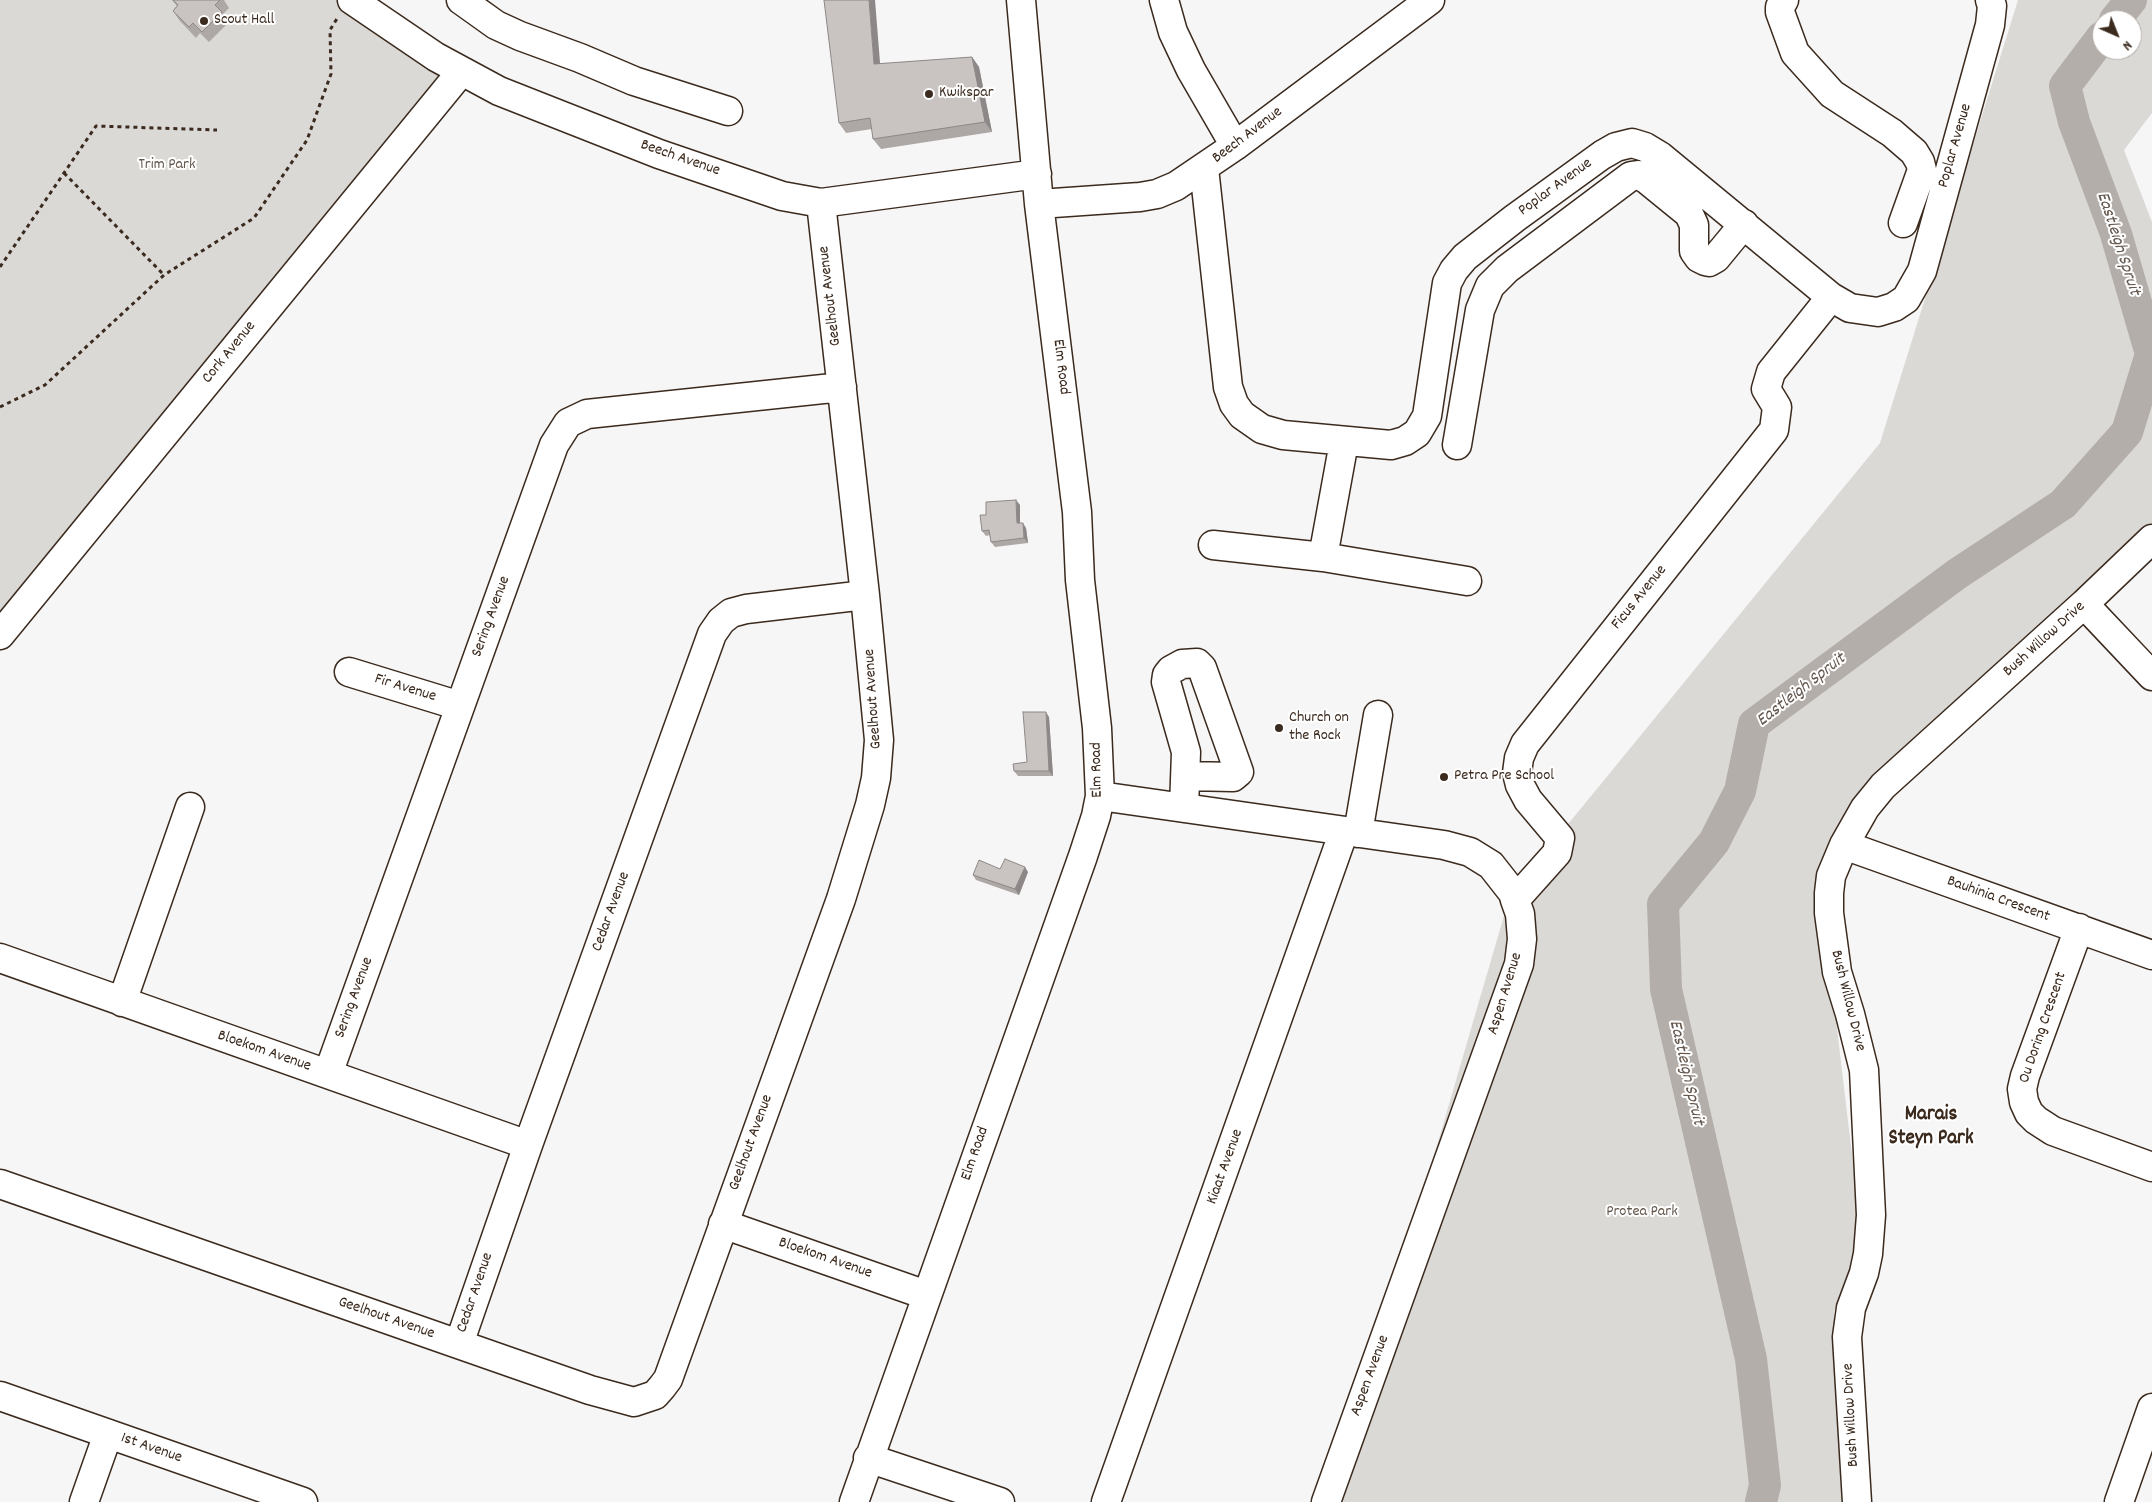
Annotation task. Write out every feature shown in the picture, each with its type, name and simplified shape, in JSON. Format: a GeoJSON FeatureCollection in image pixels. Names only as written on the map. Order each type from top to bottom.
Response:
{"type":"FeatureCollection","features":[{"type":"Feature","properties":{"kind":"street"},"geometry":{"type":"LineString","coordinates":[[461,0],[496,25],[520,36],[580,58],[634,81],[728,111]]}},
{"type":"Feature","properties":{"kind":"street","name":"Elm Road"},"geometry":{"type":"LineString","coordinates":[[854,1502],[868,1458],[1083,856],[1096,816],[1100,796],[1097,728],[1080,580],[1077,512],[1039,204],[1021,0]]}},
{"type":"Feature","properties":{"kind":"street"},"geometry":{"type":"LineString","coordinates":[[1164,0],[1173,32],[1191,70],[1236,146]]}},
{"type":"Feature","properties":{"kind":"street","name":"Beech Avenue"},"geometry":{"type":"LineString","coordinates":[[1039,204],[1156,194],[1176,186],[1236,146],[1430,0]]}},
{"type":"Feature","properties":{"kind":"street"},"geometry":{"type":"LineString","coordinates":[[1784,0],[1780,7],[1780,12],[1795,53],[1832,94],[1899,138],[1914,152],[1920,162],[1922,170],[1903,223]]}},
{"type":"Feature","properties":{"kind":"street","name":"Poplar Avenue"},"geometry":{"type":"LineString","coordinates":[[1204,168],[1228,387],[1234,404],[1242,415],[1262,429],[1283,435],[1391,445],[1405,441],[1417,433],[1427,416],[1448,283],[1454,270],[1465,258],[1515,218],[1602,155],[1616,147],[1632,143],[1645,147],[1660,156],[1831,296],[1850,308],[1878,312],[1894,307],[1906,300],[1922,271],[1990,25],[1992,6],[1990,0]]}},
{"type":"Feature","properties":{"kind":"street","name":"Beech Avenue"},"geometry":{"type":"LineString","coordinates":[[346,7],[461,72],[499,91],[660,154],[782,196],[821,203],[1037,174]]}},
{"type":"Feature","properties":{"kind":"street","name":"Cork Avenue"},"geometry":{"type":"LineString","coordinates":[[0,635],[461,72]]}},
{"type":"Feature","properties":{"kind":"street"},"geometry":{"type":"LineString","coordinates":[[1457,445],[1480,310],[1490,286],[1507,269],[1631,176],[1638,175],[1646,179],[1689,214],[1694,225],[1694,251],[1705,261],[1709,262],[1716,258],[1744,224]]}},
{"type":"Feature","properties":{"kind":"street","name":"Geelhout Avenue"},"geometry":{"type":"LineString","coordinates":[[0,1184],[590,1390],[634,1402],[655,1395],[668,1379],[841,899],[870,805],[876,778],[879,740],[865,596],[821,203]]}},
{"type":"Feature","properties":{"kind":"street","name":"Ficus Avenue"},"geometry":{"type":"LineString","coordinates":[[1515,900],[1557,852],[1560,838],[1528,800],[1520,785],[1517,773],[1519,758],[1525,744],[1774,430],[1777,407],[1766,389],[1771,372],[1831,296]]}},
{"type":"Feature","properties":{"kind":"street","name":"Sering Avenue"},"geometry":{"type":"LineString","coordinates":[[328,1074],[554,445],[568,423],[587,414],[842,387]]}},
{"type":"Feature","properties":{"kind":"street"},"geometry":{"type":"LineString","coordinates":[[1323,557],[1344,442]]}},
{"type":"Feature","properties":{"kind":"street","name":"Bush Willow Drive"},"geometry":{"type":"LineString","coordinates":[[1857,1502],[1847,1337],[1852,1308],[1864,1273],[1868,1254],[1871,1216],[1863,1063],[1838,978],[1829,913],[1828,894],[1831,876],[1844,845],[1865,808],[1883,786],[2084,604],[2152,539]]}},
{"type":"Feature","properties":{"kind":"street"},"geometry":{"type":"LineString","coordinates":[[1213,545],[1323,557],[1467,582]]}},
{"type":"Feature","properties":{"kind":"street","name":"Cedar Avenue"},"geometry":{"type":"LineString","coordinates":[[459,1344],[712,634],[721,621],[732,613],[746,609],[865,596]]}},
{"type":"Feature","properties":{"kind":"street"},"geometry":{"type":"LineString","coordinates":[[2084,604],[2152,676]]}},
{"type":"Feature","properties":{"kind":"street","name":"Fir Avenue"},"geometry":{"type":"LineString","coordinates":[[349,672],[460,706]]}},
{"type":"Feature","properties":{"kind":"street","name":"Kiaat Avenue"},"geometry":{"type":"LineString","coordinates":[[1106,1502],[1351,832],[1378,715]]}},
{"type":"Feature","properties":{"kind":"street"},"geometry":{"type":"LineString","coordinates":[[1184,808],[1186,776]]}},
{"type":"Feature","properties":{"kind":"street","name":"Aspen Avenue"},"geometry":{"type":"LineString","coordinates":[[1100,796],[1444,845],[1470,852],[1491,865],[1513,893],[1520,914],[1522,939],[1518,964],[1326,1502]]}},
{"type":"Feature","properties":{"kind":"street"},"geometry":{"type":"LineString","coordinates":[[122,1002],[190,807]]}},
{"type":"Feature","properties":{"kind":"street","name":"Bauhinia Crescent"},"geometry":{"type":"LineString","coordinates":[[1844,845],[2152,955]]}},
{"type":"Feature","properties":{"kind":"street","name":"Ou Doring Crescent"},"geometry":{"type":"LineString","coordinates":[[2079,928],[2025,1076],[2022,1089],[2024,1102],[2036,1120],[2053,1131],[2152,1167]]}},
{"type":"Feature","properties":{"kind":"street","name":"Bloekom Avenue"},"geometry":{"type":"LineString","coordinates":[[0,958],[528,1146]]}},
{"type":"Feature","properties":{"kind":"street","name":"Bloekom Avenue"},"geometry":{"type":"LineString","coordinates":[[723,1224],[926,1295]]}},
{"type":"Feature","properties":{"kind":"street","name":"1st Avenue"},"geometry":{"type":"LineString","coordinates":[[0,1396],[303,1502]]}},
{"type":"Feature","properties":{"kind":"street"},"geometry":{"type":"LineString","coordinates":[[2119,1502],[2152,1408]]}},
{"type":"Feature","properties":{"kind":"street"},"geometry":{"type":"LineString","coordinates":[[84,1502],[108,1434]]}},
{"type":"Feature","properties":{"kind":"street"},"geometry":{"type":"LineString","coordinates":[[868,1458],[1000,1502]]}},
{"type":"Feature","properties":{"kind":"path"},"geometry":{"type":"LineString","coordinates":[[0,408],[45,385],[164,274],[254,218],[308,140],[331,74],[330,30],[346,7]]}},
{"type":"Feature","properties":{"kind":"path"},"geometry":{"type":"LineString","coordinates":[[0,267],[96,126],[217,130]]}},
{"type":"Feature","properties":{"kind":"path"},"geometry":{"type":"LineString","coordinates":[[64,173],[164,274]]}},
{"type":"Feature","properties":{"kind":"green space","name":"Trim Park"},"geometry":{"type":"Polygon","coordinates":[[[0,0],[358,0],[459,69],[0,642],[0,0]]]}},
{"type":"Feature","properties":{"kind":"green space","name":"Protea Park"},"geometry":{"type":"Polygon","coordinates":[[[2018,0],[2152,0],[2152,113],[2124,150],[2152,222],[2152,531],[1866,786],[1819,877],[1862,1239],[1834,1312],[1846,1502],[1333,1502],[1510,895],[1880,443],[2018,0]]]}},
{"type":"Feature","properties":{"kind":"building","name":"Scout Hall"},"geometry":{"type":"Polygon","coordinates":[[[173,0],[220,0],[215,5],[222,12],[202,32],[193,23],[189,27],[173,11],[178,5],[173,0]]]}},
{"type":"Feature","properties":{"kind":"building"},"geometry":{"type":"Polygon","coordinates":[[[824,0],[869,0],[874,64],[972,57],[985,122],[873,139],[870,118],[839,123],[824,0]]]}},
{"type":"Feature","properties":{"kind":"building"},"geometry":{"type":"Polygon","coordinates":[[[1016,500],[1017,523],[1023,523],[1024,538],[991,542],[989,530],[982,531],[980,515],[986,515],[986,502],[1016,500]]]}},
{"type":"Feature","properties":{"kind":"building"},"geometry":{"type":"Polygon","coordinates":[[[1023,712],[1046,712],[1049,771],[1014,771],[1013,764],[1027,762],[1023,712]]]}},
{"type":"Feature","properties":{"kind":"building"},"geometry":{"type":"Polygon","coordinates":[[[1005,859],[1025,867],[1015,889],[973,875],[979,860],[1000,869],[1005,859]]]}},
{"type":"Feature","properties":{"kind":"waterway","name":"Eastleigh Spruit"},"geometry":{"type":"LineString","coordinates":[[2123,10],[2131,0]]}},
{"type":"Feature","properties":{"kind":"waterway","name":"Eastleigh Spruit"},"geometry":{"type":"LineString","coordinates":[[1761,1502],[1765,1485],[1751,1359],[1666,989],[1663,904],[1714,842],[1740,791],[1754,724],[1957,574],[2063,504],[2127,432],[2151,354],[2116,234],[2074,122],[2065,86],[2092,50]]}},
{"type":"Feature","properties":{"kind":"place","name":"Scout Hall"},"geometry":{"type":"Point","coordinates":[204,21]}},
{"type":"Feature","properties":{"kind":"place","name":"Kwikspar"},"geometry":{"type":"Point","coordinates":[929,94]}},
{"type":"Feature","properties":{"kind":"place","name":"Church on the Rock"},"geometry":{"type":"Point","coordinates":[1279,728]}},
{"type":"Feature","properties":{"kind":"place","name":"Petra Pre School"},"geometry":{"type":"Point","coordinates":[1444,777]}},
{"type":"Feature","properties":{"kind":"district","name":"Marais Steyn Park"},"geometry":{"type":"Point","coordinates":[1931,1128]}}]}
